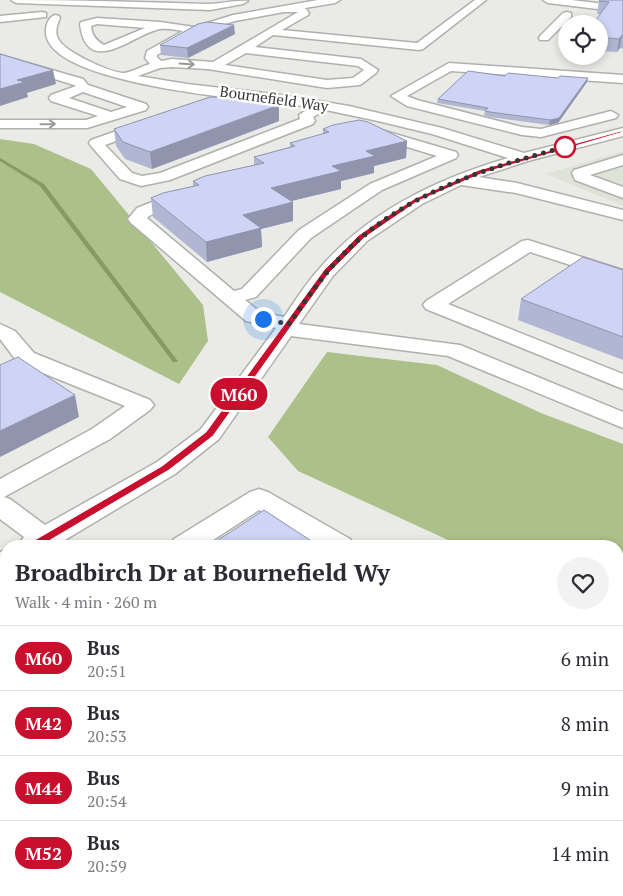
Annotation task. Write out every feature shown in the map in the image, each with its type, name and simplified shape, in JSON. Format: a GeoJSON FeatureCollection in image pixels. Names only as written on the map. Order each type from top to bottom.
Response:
{"type":"FeatureCollection","features":[{"type":"Feature","properties":{"kind":"street"},"geometry":{"type":"LineString","coordinates":[[16,0],[210,7],[250,0]]}},
{"type":"Feature","properties":{"kind":"street"},"geometry":{"type":"LineString","coordinates":[[158,65],[151,58],[151,53],[194,30],[233,18],[335,0]]}},
{"type":"Feature","properties":{"kind":"street"},"geometry":{"type":"LineString","coordinates":[[271,32],[419,47],[481,0]]}},
{"type":"Feature","properties":{"kind":"street"},"geometry":{"type":"LineString","coordinates":[[0,12],[44,1]]}},
{"type":"Feature","properties":{"kind":"street"},"geometry":{"type":"LineString","coordinates":[[4,55],[47,53],[56,46],[50,34],[50,27],[83,3]]}},
{"type":"Feature","properties":{"kind":"street"},"geometry":{"type":"LineString","coordinates":[[126,4],[114,16],[145,16],[162,13],[172,6]]}},
{"type":"Feature","properties":{"kind":"street"},"geometry":{"type":"LineString","coordinates":[[554,19],[587,14],[595,4],[623,4]]}},
{"type":"Feature","properties":{"kind":"street"},"geometry":{"type":"LineString","coordinates":[[554,19],[614,8],[623,4]]}},
{"type":"Feature","properties":{"kind":"street"},"geometry":{"type":"LineString","coordinates":[[124,76],[158,65],[172,63],[215,66],[304,13],[300,9],[284,9]]}},
{"type":"Feature","properties":{"kind":"street"},"geometry":{"type":"LineString","coordinates":[[42,15],[48,12],[66,15]]}},
{"type":"Feature","properties":{"kind":"street"},"geometry":{"type":"LineString","coordinates":[[0,19],[66,15]]}},
{"type":"Feature","properties":{"kind":"street"},"geometry":{"type":"LineString","coordinates":[[160,26],[102,49],[94,44],[86,33],[85,24],[97,21],[160,26],[194,30]]}},
{"type":"Feature","properties":{"kind":"street"},"geometry":{"type":"LineString","coordinates":[[215,66],[213,67],[327,84],[356,82],[372,70],[361,63],[244,49]]}},
{"type":"Feature","properties":{"kind":"street","name":"Bournefield Way"},"geometry":{"type":"LineString","coordinates":[[47,53],[124,76],[172,86],[324,106],[377,116],[445,132],[515,161]]}},
{"type":"Feature","properties":{"kind":"street"},"geometry":{"type":"LineString","coordinates":[[4,55],[79,82],[82,88]]}},
{"type":"Feature","properties":{"kind":"street"},"geometry":{"type":"LineString","coordinates":[[617,115],[541,132],[522,131],[412,103],[396,96],[449,67],[623,79]]}},
{"type":"Feature","properties":{"kind":"street"},"geometry":{"type":"LineString","coordinates":[[0,124],[87,124],[111,116],[140,106],[82,88],[56,98],[111,116]]}},
{"type":"Feature","properties":{"kind":"street"},"geometry":{"type":"LineString","coordinates":[[216,105],[306,115],[324,106]]}},
{"type":"Feature","properties":{"kind":"street"},"geometry":{"type":"LineString","coordinates":[[47,109],[70,117],[74,124]]}},
{"type":"Feature","properties":{"kind":"street"},"geometry":{"type":"LineString","coordinates":[[161,120],[96,143],[126,176],[141,180],[164,178],[308,121],[306,115]]}},
{"type":"Feature","properties":{"kind":"street"},"geometry":{"type":"LineString","coordinates":[[231,298],[249,293],[305,234],[376,187],[451,155],[351,126],[377,116]]}},
{"type":"Feature","properties":{"kind":"street"},"geometry":{"type":"LineString","coordinates":[[43,540],[166,468],[210,434],[326,272],[361,237],[377,225],[416,200],[458,180],[515,161],[623,132]]}},
{"type":"Feature","properties":{"kind":"street"},"geometry":{"type":"LineString","coordinates":[[573,145],[622,160]]}},
{"type":"Feature","properties":{"kind":"street"},"geometry":{"type":"LineString","coordinates":[[622,160],[580,173],[581,177],[623,193]]}},
{"type":"Feature","properties":{"kind":"street"},"geometry":{"type":"LineString","coordinates":[[515,161],[508,177],[528,189]]}},
{"type":"Feature","properties":{"kind":"street"},"geometry":{"type":"LineString","coordinates":[[458,180],[498,183],[528,189],[574,204],[623,216]]}},
{"type":"Feature","properties":{"kind":"street"},"geometry":{"type":"LineString","coordinates":[[197,189],[143,212],[137,219],[253,317],[287,327],[452,350],[623,420]]}},
{"type":"Feature","properties":{"kind":"street"},"geometry":{"type":"LineString","coordinates":[[334,215],[377,225]]}},
{"type":"Feature","properties":{"kind":"street"},"geometry":{"type":"LineString","coordinates":[[623,276],[528,245],[433,305],[623,382]]}},
{"type":"Feature","properties":{"kind":"street"},"geometry":{"type":"LineString","coordinates":[[0,330],[8,334],[26,358],[142,405],[101,434],[0,490]]}},
{"type":"Feature","properties":{"kind":"street"},"geometry":{"type":"LineString","coordinates":[[568,398],[598,372]]}},
{"type":"Feature","properties":{"kind":"street"},"geometry":{"type":"LineString","coordinates":[[194,540],[260,498],[330,540]]}},
{"type":"Feature","properties":{"kind":"street"},"geometry":{"type":"LineString","coordinates":[[0,504],[35,540]]}},
{"type":"Feature","properties":{"kind":"shaded area"},"geometry":{"type":"Polygon","coordinates":[[[623,151],[623,206],[546,174],[623,151]]]}},
{"type":"Feature","properties":{"kind":"green space"},"geometry":{"type":"Polygon","coordinates":[[[0,139],[34,144],[91,169],[203,305],[208,341],[179,384],[0,292],[0,139]]]}},
{"type":"Feature","properties":{"kind":"green space"},"geometry":{"type":"Polygon","coordinates":[[[327,352],[437,365],[541,413],[623,444],[623,540],[448,540],[298,471],[268,437],[327,352]]]}},
{"type":"Feature","properties":{"kind":"building"},"geometry":{"type":"Polygon","coordinates":[[[623,0],[623,35],[619,39],[608,38],[608,15],[600,15],[609,2],[599,1],[623,0]]]}},
{"type":"Feature","properties":{"kind":"building"},"geometry":{"type":"Polygon","coordinates":[[[207,22],[234,25],[187,48],[160,45],[198,24],[207,22]]]}},
{"type":"Feature","properties":{"kind":"building"},"geometry":{"type":"Polygon","coordinates":[[[0,54],[53,70],[17,80],[25,82],[0,89],[0,54]]]}},
{"type":"Feature","properties":{"kind":"building"},"geometry":{"type":"Polygon","coordinates":[[[468,71],[505,76],[508,73],[558,78],[560,76],[588,78],[559,118],[550,120],[490,112],[485,111],[488,108],[438,99],[468,71]]]}},
{"type":"Feature","properties":{"kind":"building"},"geometry":{"type":"Polygon","coordinates":[[[210,97],[253,98],[279,105],[150,152],[123,142],[114,129],[210,97]]]}},
{"type":"Feature","properties":{"kind":"building"},"geometry":{"type":"Polygon","coordinates":[[[359,120],[368,122],[407,141],[366,151],[375,156],[332,166],[341,171],[271,188],[293,202],[243,215],[261,228],[206,242],[151,198],[163,193],[199,185],[193,181],[205,176],[264,163],[254,157],[295,146],[290,143],[329,132],[323,129],[333,125],[359,120]]]}},
{"type":"Feature","properties":{"kind":"building"},"geometry":{"type":"Polygon","coordinates":[[[583,257],[623,270],[623,337],[521,299],[583,257]]]}},
{"type":"Feature","properties":{"kind":"building"},"geometry":{"type":"Polygon","coordinates":[[[18,357],[75,395],[0,431],[0,365],[18,357]]]}},
{"type":"Feature","properties":{"kind":"building"},"geometry":{"type":"Polygon","coordinates":[[[264,510],[310,540],[218,540],[264,510]]]}},
{"type":"Feature","properties":{"kind":"waterway"},"geometry":{"type":"LineString","coordinates":[[0,159],[42,185],[175,361]]}},
{"type":"Feature","properties":{"kind":"bus line","name":"M60"},"geometry":{"type":"LineString","coordinates":[[43,540],[166,468],[210,434],[326,272],[361,237],[377,225],[416,200],[481,171],[623,132]]}},
{"type":"Feature","properties":{"kind":"route"},"geometry":{"type":"LineString","coordinates":[[263,319],[289,324],[326,272],[347,250],[361,237],[416,200],[481,171],[573,145],[565,147]]}}]}
